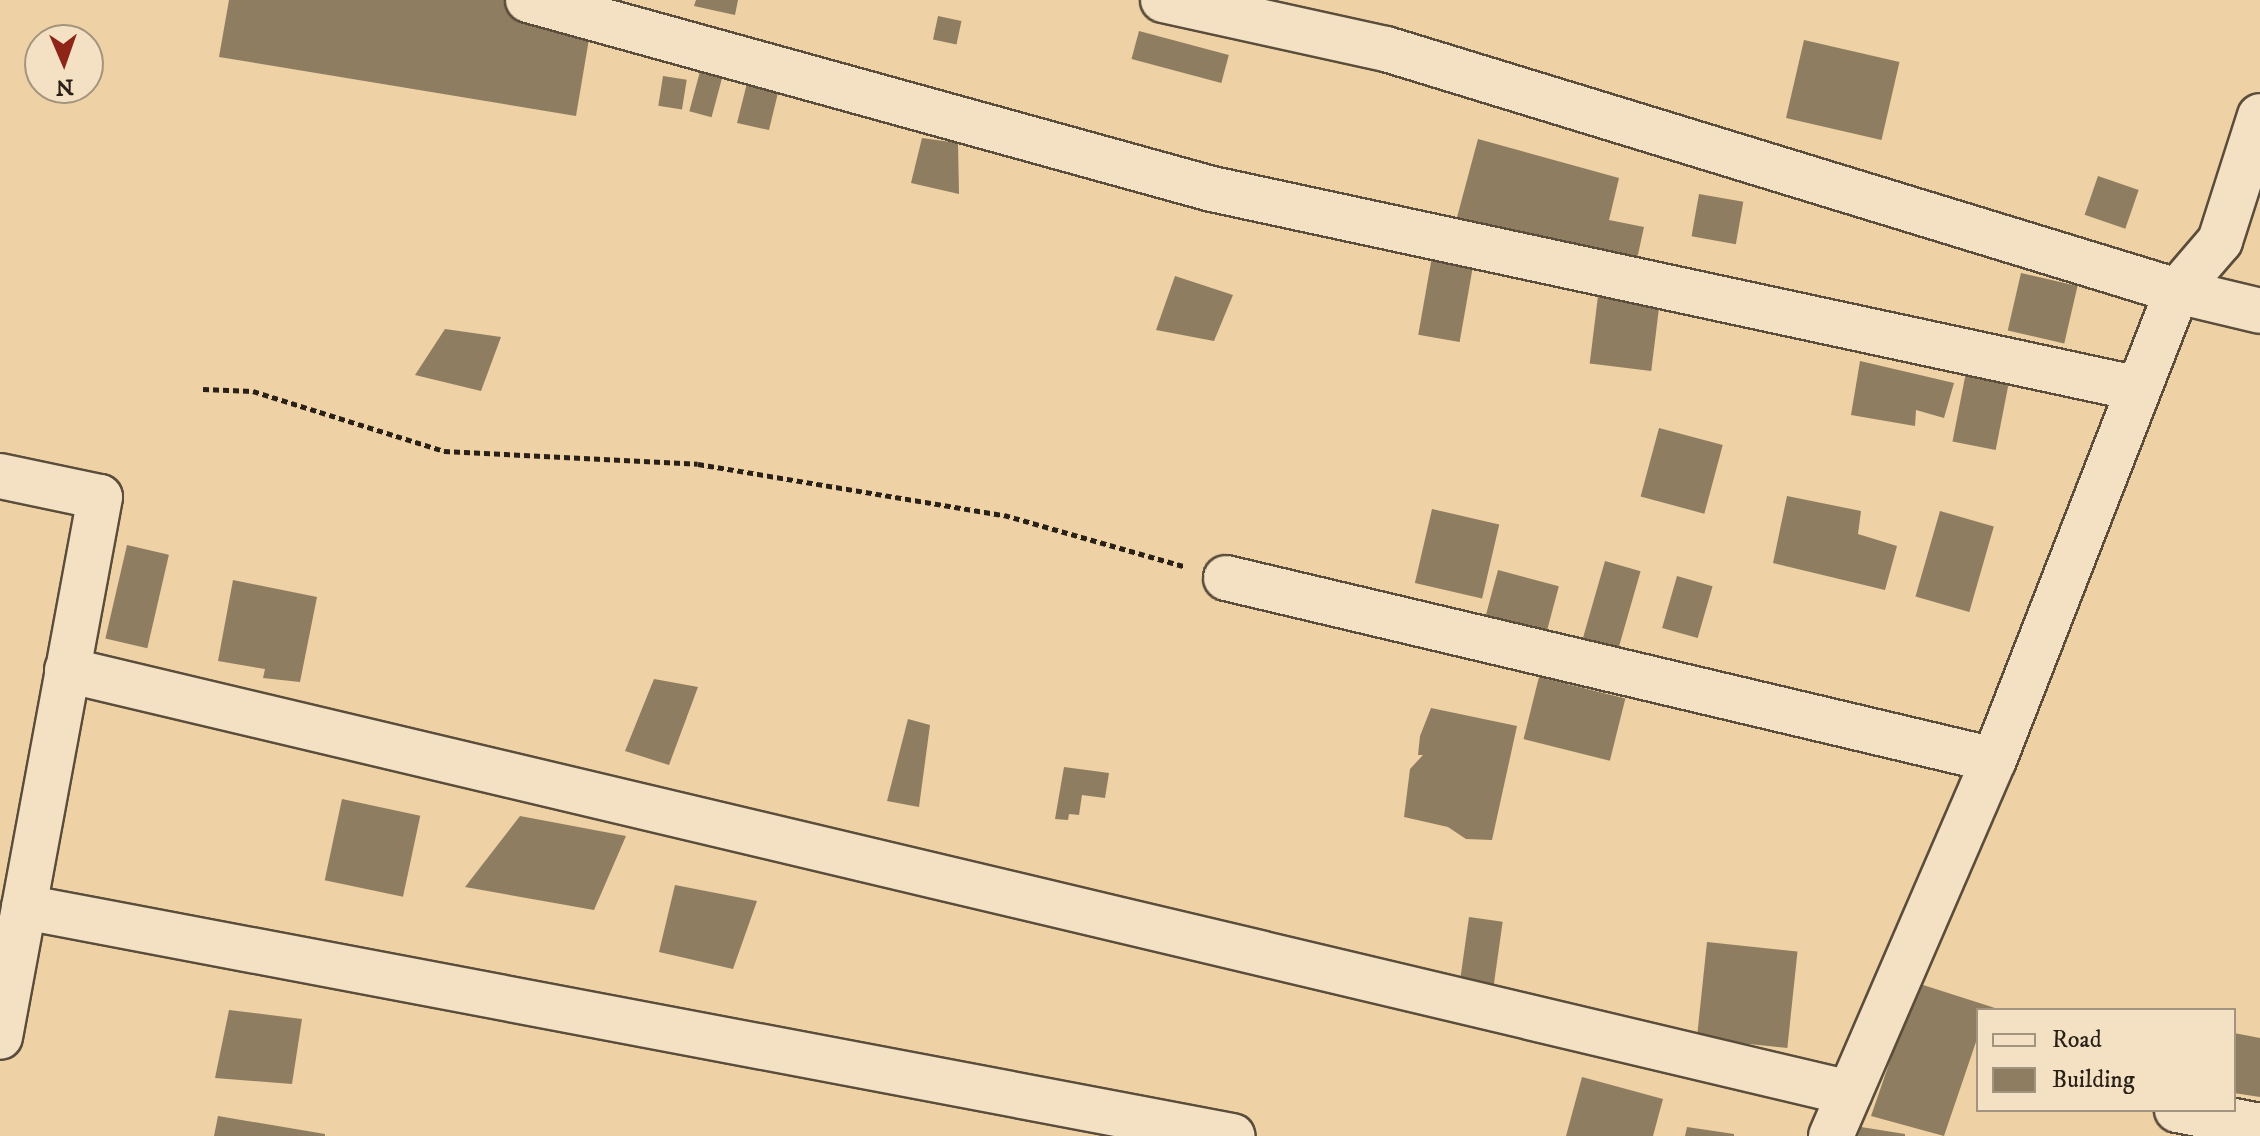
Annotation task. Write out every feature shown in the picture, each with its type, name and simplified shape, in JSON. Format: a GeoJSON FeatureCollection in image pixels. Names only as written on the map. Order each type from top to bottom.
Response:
{"type":"FeatureCollection","features":[{"type":"Feature","properties":{"kind":"street"},"geometry":{"type":"LineString","coordinates":[[528,0],[1212,189],[2135,388]]}},
{"type":"Feature","properties":{"kind":"street"},"geometry":{"type":"LineString","coordinates":[[1163,0],[1386,49],[2177,291],[2260,311]]}},
{"type":"Feature","properties":{"kind":"street"},"geometry":{"type":"LineString","coordinates":[[1831,1136],[1994,760],[2135,388],[2177,291],[2220,241],[2260,116]]}},
{"type":"Feature","properties":{"kind":"street"},"geometry":{"type":"LineString","coordinates":[[0,476],[100,497],[0,1037]]}},
{"type":"Feature","properties":{"kind":"street"},"geometry":{"type":"LineString","coordinates":[[1226,578],[1994,760]]}},
{"type":"Feature","properties":{"kind":"street"},"geometry":{"type":"LineString","coordinates":[[67,670],[1850,1093]]}},
{"type":"Feature","properties":{"kind":"street"},"geometry":{"type":"LineString","coordinates":[[24,907],[1232,1136]]}},
{"type":"Feature","properties":{"kind":"street"},"geometry":{"type":"LineString","coordinates":[[2187,1112],[2260,1126]]}},
{"type":"Feature","properties":{"kind":"path"},"geometry":{"type":"LineString","coordinates":[[203,389],[253,391],[444,451],[698,464],[1004,515],[1226,578]]}},
{"type":"Feature","properties":{"kind":"building"},"geometry":{"type":"Polygon","coordinates":[[[229,0],[537,0],[594,9],[576,116],[219,57],[229,0]]]}},
{"type":"Feature","properties":{"kind":"building"},"geometry":{"type":"Polygon","coordinates":[[[696,0],[738,0],[735,15],[694,6],[696,0]]]}},
{"type":"Feature","properties":{"kind":"building"},"geometry":{"type":"Polygon","coordinates":[[[938,16],[961,21],[956,44],[933,39],[938,16]]]}},
{"type":"Feature","properties":{"kind":"building"},"geometry":{"type":"Polygon","coordinates":[[[1139,31],[1229,55],[1221,83],[1131,59],[1139,31]]]}},
{"type":"Feature","properties":{"kind":"building"},"geometry":{"type":"Polygon","coordinates":[[[1804,40],[1899,62],[1881,140],[1786,118],[1804,40]]]}},
{"type":"Feature","properties":{"kind":"building"},"geometry":{"type":"Polygon","coordinates":[[[702,64],[724,70],[712,117],[689,111],[702,64]]]}},
{"type":"Feature","properties":{"kind":"building"},"geometry":{"type":"Polygon","coordinates":[[[784,68],[769,130],[737,123],[750,71],[784,68]]]}},
{"type":"Feature","properties":{"kind":"building"},"geometry":{"type":"Polygon","coordinates":[[[663,76],[687,80],[682,109],[658,106],[663,76]]]}},
{"type":"Feature","properties":{"kind":"building"},"geometry":{"type":"Polygon","coordinates":[[[922,138],[958,143],[959,194],[911,183],[922,138]]]}},
{"type":"Feature","properties":{"kind":"building"},"geometry":{"type":"Polygon","coordinates":[[[1478,139],[1619,178],[1609,220],[1644,227],[1637,259],[1456,221],[1478,139]]]}},
{"type":"Feature","properties":{"kind":"building"},"geometry":{"type":"Polygon","coordinates":[[[2098,176],[2139,190],[2125,229],[2085,215],[2098,176]]]}},
{"type":"Feature","properties":{"kind":"building"},"geometry":{"type":"Polygon","coordinates":[[[1699,194],[1743,202],[1736,244],[1692,236],[1699,194]]]}},
{"type":"Feature","properties":{"kind":"building"},"geometry":{"type":"Polygon","coordinates":[[[1433,251],[1474,258],[1460,342],[1418,335],[1433,251]]]}},
{"type":"Feature","properties":{"kind":"building"},"geometry":{"type":"Polygon","coordinates":[[[2021,273],[2078,286],[2064,344],[2008,330],[2021,273]]]}},
{"type":"Feature","properties":{"kind":"building"},"geometry":{"type":"Polygon","coordinates":[[[1175,276],[1233,295],[1214,341],[1156,330],[1175,276]]]}},
{"type":"Feature","properties":{"kind":"building"},"geometry":{"type":"Polygon","coordinates":[[[1598,296],[1660,304],[1651,371],[1590,363],[1598,296]]]}},
{"type":"Feature","properties":{"kind":"building"},"geometry":{"type":"Polygon","coordinates":[[[445,329],[501,337],[481,391],[415,375],[445,329]]]}},
{"type":"Feature","properties":{"kind":"building"},"geometry":{"type":"Polygon","coordinates":[[[1860,361],[1954,383],[1944,418],[1916,410],[1915,426],[1851,415],[1860,361]]]}},
{"type":"Feature","properties":{"kind":"building"},"geometry":{"type":"Polygon","coordinates":[[[1967,367],[2010,375],[1996,450],[1952,442],[1967,367]]]}},
{"type":"Feature","properties":{"kind":"building"},"geometry":{"type":"Polygon","coordinates":[[[1659,428],[1723,445],[1704,514],[1641,497],[1659,428]]]}},
{"type":"Feature","properties":{"kind":"building"},"geometry":{"type":"Polygon","coordinates":[[[1787,496],[1861,511],[1858,534],[1897,546],[1885,590],[1773,563],[1787,496]]]}},
{"type":"Feature","properties":{"kind":"building"},"geometry":{"type":"Polygon","coordinates":[[[1432,509],[1499,525],[1482,599],[1415,583],[1432,509]]]}},
{"type":"Feature","properties":{"kind":"building"},"geometry":{"type":"Polygon","coordinates":[[[1940,511],[1994,526],[1969,612],[1915,597],[1940,511]]]}},
{"type":"Feature","properties":{"kind":"building"},"geometry":{"type":"Polygon","coordinates":[[[127,545],[169,555],[147,648],[105,639],[127,545]]]}},
{"type":"Feature","properties":{"kind":"building"},"geometry":{"type":"Polygon","coordinates":[[[1605,561],[1641,571],[1615,660],[1580,649],[1605,561]]]}},
{"type":"Feature","properties":{"kind":"building"},"geometry":{"type":"Polygon","coordinates":[[[1498,570],[1559,586],[1544,640],[1484,624],[1498,570]]]}},
{"type":"Feature","properties":{"kind":"building"},"geometry":{"type":"Polygon","coordinates":[[[1677,576],[1713,586],[1698,638],[1662,628],[1677,576]]]}},
{"type":"Feature","properties":{"kind":"building"},"geometry":{"type":"Polygon","coordinates":[[[233,580],[317,597],[300,682],[263,678],[265,669],[218,661],[233,580]]]}},
{"type":"Feature","properties":{"kind":"building"},"geometry":{"type":"Polygon","coordinates":[[[1539,677],[1625,699],[1610,761],[1524,739],[1539,677]]]}},
{"type":"Feature","properties":{"kind":"building"},"geometry":{"type":"Polygon","coordinates":[[[654,679],[698,687],[669,765],[625,751],[654,679]]]}},
{"type":"Feature","properties":{"kind":"building"},"geometry":{"type":"Polygon","coordinates":[[[1431,708],[1517,726],[1492,840],[1466,839],[1448,827],[1404,817],[1410,769],[1423,755],[1418,755],[1420,736],[1431,708]]]}},
{"type":"Feature","properties":{"kind":"building"},"geometry":{"type":"Polygon","coordinates":[[[908,719],[930,725],[919,807],[887,801],[908,719]]]}},
{"type":"Feature","properties":{"kind":"building"},"geometry":{"type":"Polygon","coordinates":[[[1064,767],[1109,773],[1105,798],[1082,795],[1079,815],[1069,814],[1068,820],[1055,819],[1064,767]]]}},
{"type":"Feature","properties":{"kind":"building"},"geometry":{"type":"Polygon","coordinates":[[[342,799],[420,816],[403,897],[325,880],[342,799]]]}},
{"type":"Feature","properties":{"kind":"building"},"geometry":{"type":"Polygon","coordinates":[[[520,816],[626,836],[594,910],[465,887],[520,816]]]}},
{"type":"Feature","properties":{"kind":"building"},"geometry":{"type":"Polygon","coordinates":[[[675,885],[757,901],[733,969],[659,952],[675,885]]]}},
{"type":"Feature","properties":{"kind":"building"},"geometry":{"type":"Polygon","coordinates":[[[1469,917],[1503,922],[1493,988],[1460,983],[1469,917]]]}},
{"type":"Feature","properties":{"kind":"building"},"geometry":{"type":"Polygon","coordinates":[[[1707,942],[1798,952],[1787,1048],[1697,1038],[1707,942]]]}},
{"type":"Feature","properties":{"kind":"building"},"geometry":{"type":"Polygon","coordinates":[[[1917,983],[1995,1008],[1976,1008],[1976,1042],[1944,1136],[1871,1116],[1917,983]]]}},
{"type":"Feature","properties":{"kind":"building"},"geometry":{"type":"Polygon","coordinates":[[[229,1010],[302,1019],[292,1084],[215,1078],[229,1010]]]}},
{"type":"Feature","properties":{"kind":"building"},"geometry":{"type":"Polygon","coordinates":[[[2236,1033],[2260,1038],[2260,1097],[2236,1093],[2236,1033]]]}},
{"type":"Feature","properties":{"kind":"building"},"geometry":{"type":"Polygon","coordinates":[[[1582,1077],[1663,1099],[1653,1136],[1566,1136],[1582,1077]]]}},
{"type":"Feature","properties":{"kind":"building"},"geometry":{"type":"Polygon","coordinates":[[[218,1116],[325,1134],[325,1136],[214,1136],[218,1116]]]}},
{"type":"Feature","properties":{"kind":"building"},"geometry":{"type":"Polygon","coordinates":[[[1687,1127],[1734,1134],[1734,1136],[1685,1136],[1687,1127]]]}},
{"type":"Feature","properties":{"kind":"building"},"geometry":{"type":"Polygon","coordinates":[[[1861,1127],[1905,1134],[1905,1136],[1858,1136],[1861,1127]]]}}]}
